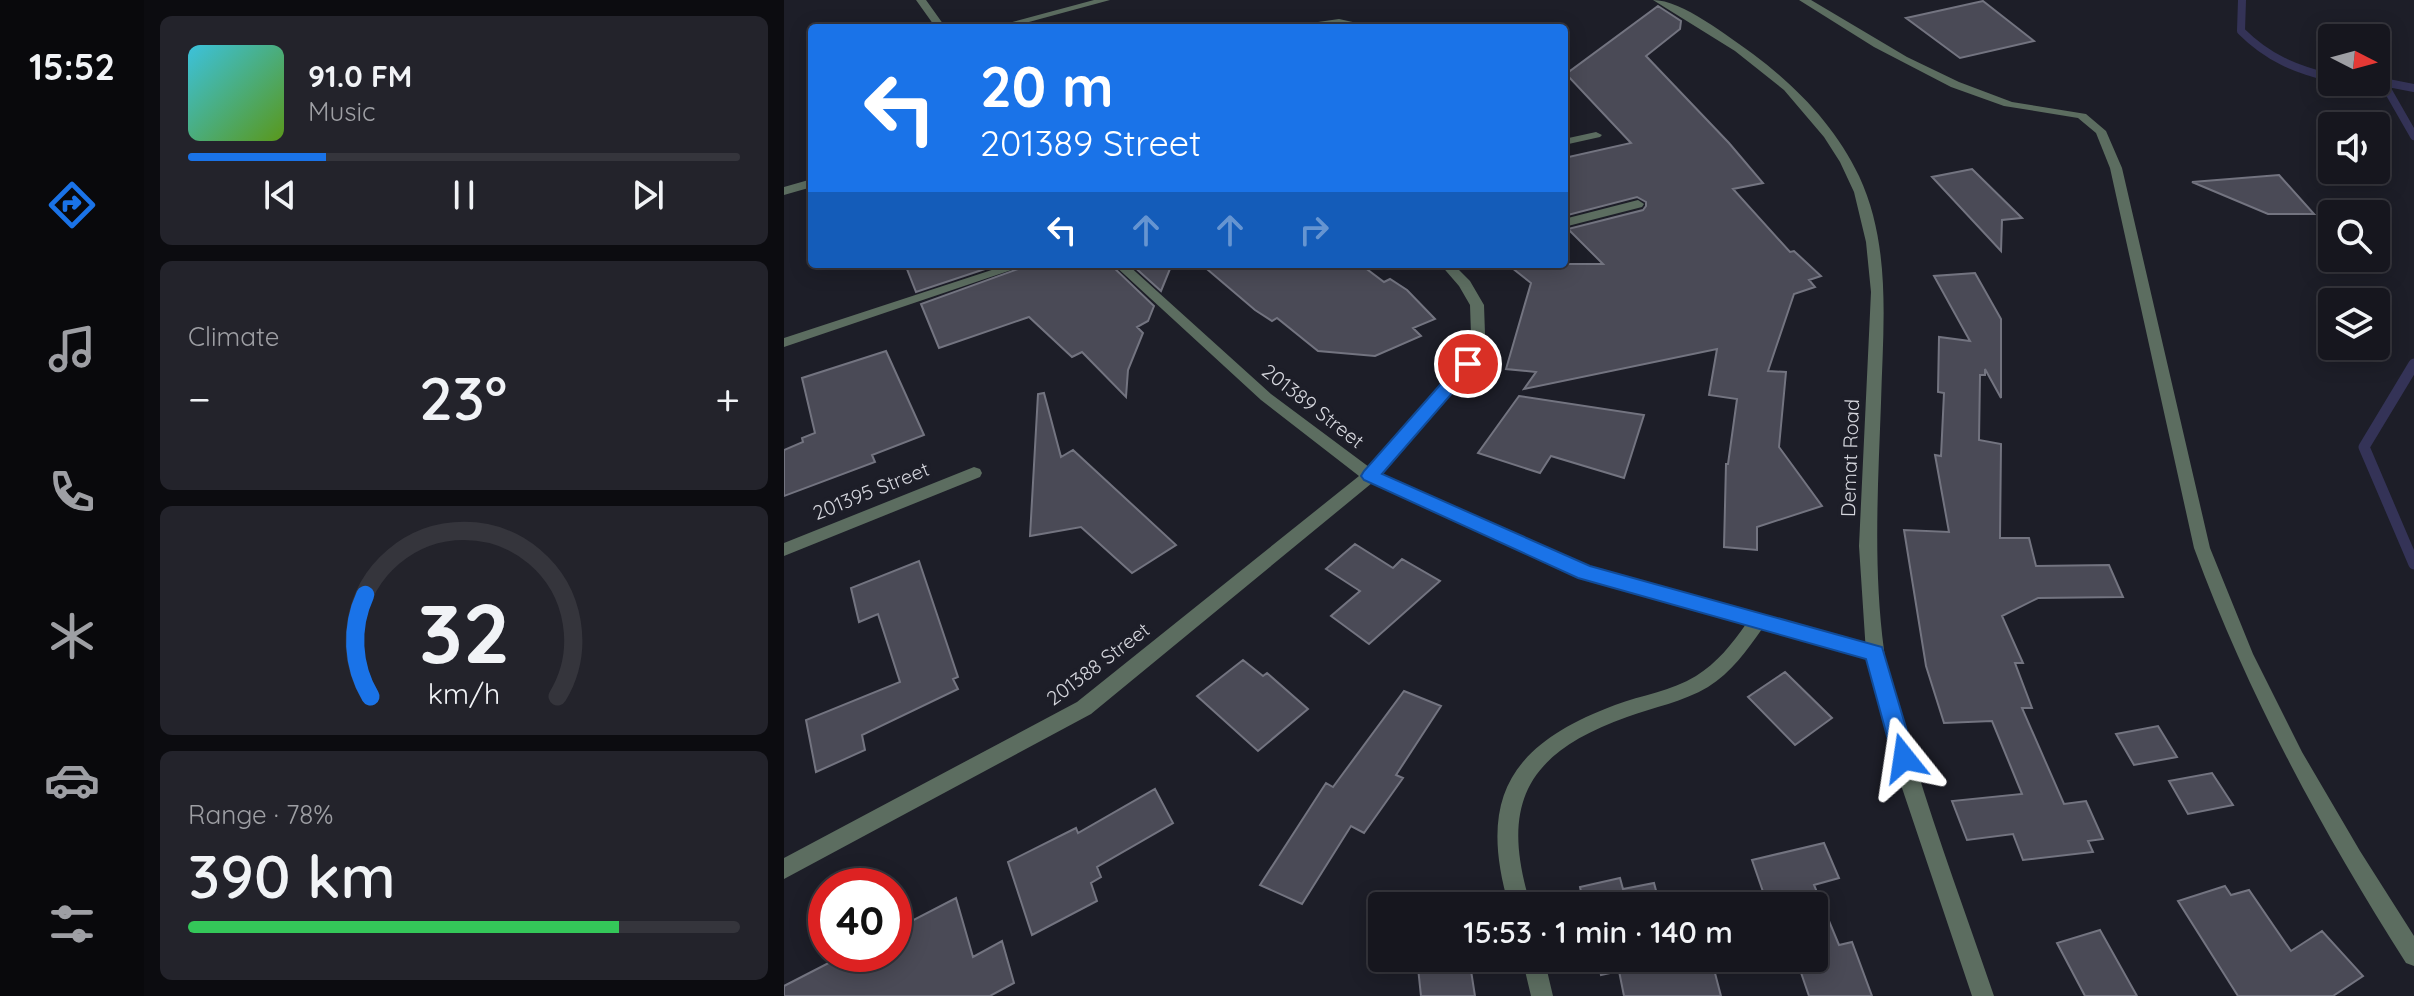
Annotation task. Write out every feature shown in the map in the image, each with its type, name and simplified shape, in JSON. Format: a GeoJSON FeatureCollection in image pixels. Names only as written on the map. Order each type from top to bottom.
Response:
{"type":"FeatureCollection","features":[{"type":"Feature","properties":{"kind":"street"},"geometry":{"type":"LineString","coordinates":[[921,0],[938,24]]}},
{"type":"Feature","properties":{"kind":"street"},"geometry":{"type":"LineString","coordinates":[[1011,24],[1105,0]]}},
{"type":"Feature","properties":{"kind":"street","name":"Demat Road"},"geometry":{"type":"LineString","coordinates":[[1658,0],[1731,41],[1778,78],[1823,129],[1846,162],[1859,192],[1874,251],[1878,292],[1867,546],[1875,653],[1911,785],[1983,996]]}},
{"type":"Feature","properties":{"kind":"street"},"geometry":{"type":"LineString","coordinates":[[1804,0],[1948,80],[2008,104],[2082,116],[2103,132],[2116,168],[2202,548],[2218,594],[2256,679],[2310,784],[2359,872],[2414,955]]}},
{"type":"Feature","properties":{"kind":"street"},"geometry":{"type":"LineString","coordinates":[[1325,24],[1351,24]]}},
{"type":"Feature","properties":{"kind":"street"},"geometry":{"type":"LineString","coordinates":[[1568,141],[1596,135]]}},
{"type":"Feature","properties":{"kind":"street"},"geometry":{"type":"LineString","coordinates":[[784,191],[808,184]]}},
{"type":"Feature","properties":{"kind":"street"},"geometry":{"type":"LineString","coordinates":[[1568,222],[1638,204]]}},
{"type":"Feature","properties":{"kind":"street"},"geometry":{"type":"LineString","coordinates":[[784,343],[1011,268]]}},
{"type":"Feature","properties":{"kind":"street","name":"201389 Street"},"geometry":{"type":"LineString","coordinates":[[1123,268],[1266,397],[1370,476],[1585,572],[1875,653]]}},
{"type":"Feature","properties":{"kind":"street","name":"201388 Street"},"geometry":{"type":"LineString","coordinates":[[784,869],[1084,708],[1370,476],[1468,364],[1478,334],[1477,305],[1455,268]]}},
{"type":"Feature","properties":{"kind":"street","name":"201395 Street"},"geometry":{"type":"LineString","coordinates":[[784,550],[974,473]]}},
{"type":"Feature","properties":{"kind":"street"},"geometry":{"type":"LineString","coordinates":[[1517,892],[1507,853],[1507,811],[1518,782],[1536,758],[1569,735],[1613,714],[1695,686],[1729,662],[1758,621]]}},
{"type":"Feature","properties":{"kind":"street"},"geometry":{"type":"LineString","coordinates":[[1536,972],[1542,996]]}},
{"type":"Feature","properties":{"kind":"building"},"geometry":{"type":"Polygon","coordinates":[[[1983,1],[2034,41],[1960,58],[1906,18],[1983,1]]]}},
{"type":"Feature","properties":{"kind":"building"},"geometry":{"type":"Polygon","coordinates":[[[1658,6],[1681,21],[1680,29],[1646,56],[1763,183],[1733,189],[1790,252],[1794,251],[1821,276],[1809,280],[1815,287],[1794,294],[1768,371],[1786,372],[1779,447],[1822,506],[1757,527],[1757,550],[1724,547],[1726,464],[1737,399],[1709,395],[1717,349],[1524,389],[1536,372],[1506,369],[1531,283],[1512,268],[1568,268],[1568,264],[1603,264],[1568,229],[1643,210],[1646,206],[1646,202],[1637,197],[1568,215],[1568,157],[1631,143],[1568,76],[1568,73],[1658,6]]]}},
{"type":"Feature","properties":{"kind":"building"},"geometry":{"type":"Polygon","coordinates":[[[1972,169],[2022,218],[2002,220],[2001,251],[1932,177],[1972,169]]]}},
{"type":"Feature","properties":{"kind":"building"},"geometry":{"type":"Polygon","coordinates":[[[2279,175],[2314,214],[2268,214],[2192,182],[2279,175]]]}},
{"type":"Feature","properties":{"kind":"building"},"geometry":{"type":"Polygon","coordinates":[[[907,268],[988,268],[916,292],[907,268]]]}},
{"type":"Feature","properties":{"kind":"building"},"geometry":{"type":"Polygon","coordinates":[[[1021,268],[1114,268],[1154,306],[1148,321],[1137,327],[1143,333],[1128,370],[1126,397],[1082,352],[1072,357],[1029,317],[939,348],[921,304],[1021,268]]]}},
{"type":"Feature","properties":{"kind":"building"},"geometry":{"type":"Polygon","coordinates":[[[1135,268],[1170,268],[1161,291],[1135,268]]]}},
{"type":"Feature","properties":{"kind":"building"},"geometry":{"type":"Polygon","coordinates":[[[1206,268],[1365,268],[1384,282],[1390,279],[1407,290],[1435,319],[1413,328],[1421,336],[1375,356],[1318,351],[1277,318],[1272,321],[1206,268]]]}},
{"type":"Feature","properties":{"kind":"building"},"geometry":{"type":"Polygon","coordinates":[[[1975,273],[2001,319],[2001,398],[1985,369],[1985,375],[1980,375],[1979,440],[2001,444],[2000,538],[2029,538],[2036,566],[2109,565],[2123,597],[2038,598],[2002,616],[2023,663],[2015,663],[2032,708],[2022,708],[2064,804],[2086,801],[2103,839],[2088,841],[2093,852],[2023,860],[2013,834],[1967,840],[1952,801],[2022,794],[1992,721],[1944,723],[1926,666],[1904,530],[1949,532],[1935,455],[1941,456],[1944,393],[1938,392],[1939,337],[1970,341],[1934,276],[1975,273]]]}},
{"type":"Feature","properties":{"kind":"building"},"geometry":{"type":"Polygon","coordinates":[[[886,351],[924,435],[872,455],[875,462],[784,496],[784,450],[815,433],[802,378],[886,351]]]}},
{"type":"Feature","properties":{"kind":"building"},"geometry":{"type":"Polygon","coordinates":[[[1044,393],[1061,457],[1073,450],[1176,545],[1132,573],[1081,527],[1030,536],[1038,394],[1044,393]]]}},
{"type":"Feature","properties":{"kind":"building"},"geometry":{"type":"Polygon","coordinates":[[[1519,396],[1644,415],[1624,478],[1551,456],[1540,473],[1478,453],[1519,396]]]}},
{"type":"Feature","properties":{"kind":"building"},"geometry":{"type":"Polygon","coordinates":[[[1355,544],[1393,568],[1402,559],[1440,581],[1369,644],[1331,616],[1360,591],[1326,569],[1355,544]]]}},
{"type":"Feature","properties":{"kind":"building"},"geometry":{"type":"Polygon","coordinates":[[[919,561],[958,677],[953,679],[958,689],[862,735],[865,750],[816,772],[806,720],[900,682],[878,614],[859,622],[851,588],[919,561]]]}},
{"type":"Feature","properties":{"kind":"building"},"geometry":{"type":"Polygon","coordinates":[[[1243,660],[1263,676],[1267,673],[1308,709],[1258,751],[1197,696],[1243,660]]]}},
{"type":"Feature","properties":{"kind":"building"},"geometry":{"type":"Polygon","coordinates":[[[1785,672],[1832,718],[1795,745],[1748,697],[1785,672]]]}},
{"type":"Feature","properties":{"kind":"building"},"geometry":{"type":"Polygon","coordinates":[[[1404,691],[1441,706],[1396,775],[1403,778],[1364,833],[1351,826],[1302,904],[1260,885],[1326,783],[1333,787],[1404,691]]]}},
{"type":"Feature","properties":{"kind":"building"},"geometry":{"type":"Polygon","coordinates":[[[2158,726],[2177,757],[2134,765],[2116,734],[2158,726]]]}},
{"type":"Feature","properties":{"kind":"building"},"geometry":{"type":"Polygon","coordinates":[[[2212,773],[2233,805],[2188,814],[2169,781],[2212,773]]]}},
{"type":"Feature","properties":{"kind":"building"},"geometry":{"type":"Polygon","coordinates":[[[1155,789],[1173,823],[1097,867],[1101,877],[1091,883],[1097,901],[1032,935],[1008,862],[1076,828],[1078,833],[1155,789]]]}},
{"type":"Feature","properties":{"kind":"building"},"geometry":{"type":"Polygon","coordinates":[[[1824,843],[1839,878],[1814,885],[1817,892],[1763,892],[1752,860],[1824,843]]]}},
{"type":"Feature","properties":{"kind":"building"},"geometry":{"type":"Polygon","coordinates":[[[1620,878],[1623,889],[1654,883],[1656,892],[1581,892],[1580,887],[1620,878]]]}},
{"type":"Feature","properties":{"kind":"building"},"geometry":{"type":"Polygon","coordinates":[[[2225,886],[2231,895],[2249,890],[2291,951],[2322,931],[2363,976],[2333,996],[2238,996],[2178,901],[2225,886]]]}},
{"type":"Feature","properties":{"kind":"building"},"geometry":{"type":"Polygon","coordinates":[[[956,898],[973,957],[1002,941],[1014,983],[990,996],[784,996],[784,986],[811,972],[912,972],[912,921],[956,898]]]}},
{"type":"Feature","properties":{"kind":"building"},"geometry":{"type":"Polygon","coordinates":[[[1828,919],[1839,945],[1852,942],[1872,996],[1809,996],[1801,972],[1828,972],[1828,919]]]}},
{"type":"Feature","properties":{"kind":"building"},"geometry":{"type":"Polygon","coordinates":[[[2100,930],[2137,996],[2085,996],[2057,943],[2100,930]]]}},
{"type":"Feature","properties":{"kind":"building"},"geometry":{"type":"Polygon","coordinates":[[[1418,972],[1471,972],[1475,996],[1421,996],[1418,972]]]}},
{"type":"Feature","properties":{"kind":"building"},"geometry":{"type":"Polygon","coordinates":[[[1619,972],[1715,972],[1721,996],[1624,996],[1619,972]]]}},
{"type":"Feature","properties":{"kind":"waterway"},"geometry":{"type":"LineString","coordinates":[[2242,0],[2241,31],[2283,61],[2318,74]]}},
{"type":"Feature","properties":{"kind":"waterway"},"geometry":{"type":"LineString","coordinates":[[2390,83],[2414,88]]}},
{"type":"Feature","properties":{"kind":"waterway"},"geometry":{"type":"LineString","coordinates":[[2390,94],[2414,136]]}},
{"type":"Feature","properties":{"kind":"waterway"},"geometry":{"type":"LineString","coordinates":[[2414,364],[2364,447],[2414,564]]}},
{"type":"Feature","properties":{"kind":"route"},"geometry":{"type":"LineString","coordinates":[[1468,364],[1370,476],[1585,572],[1875,653],[1904,758]]}}]}
